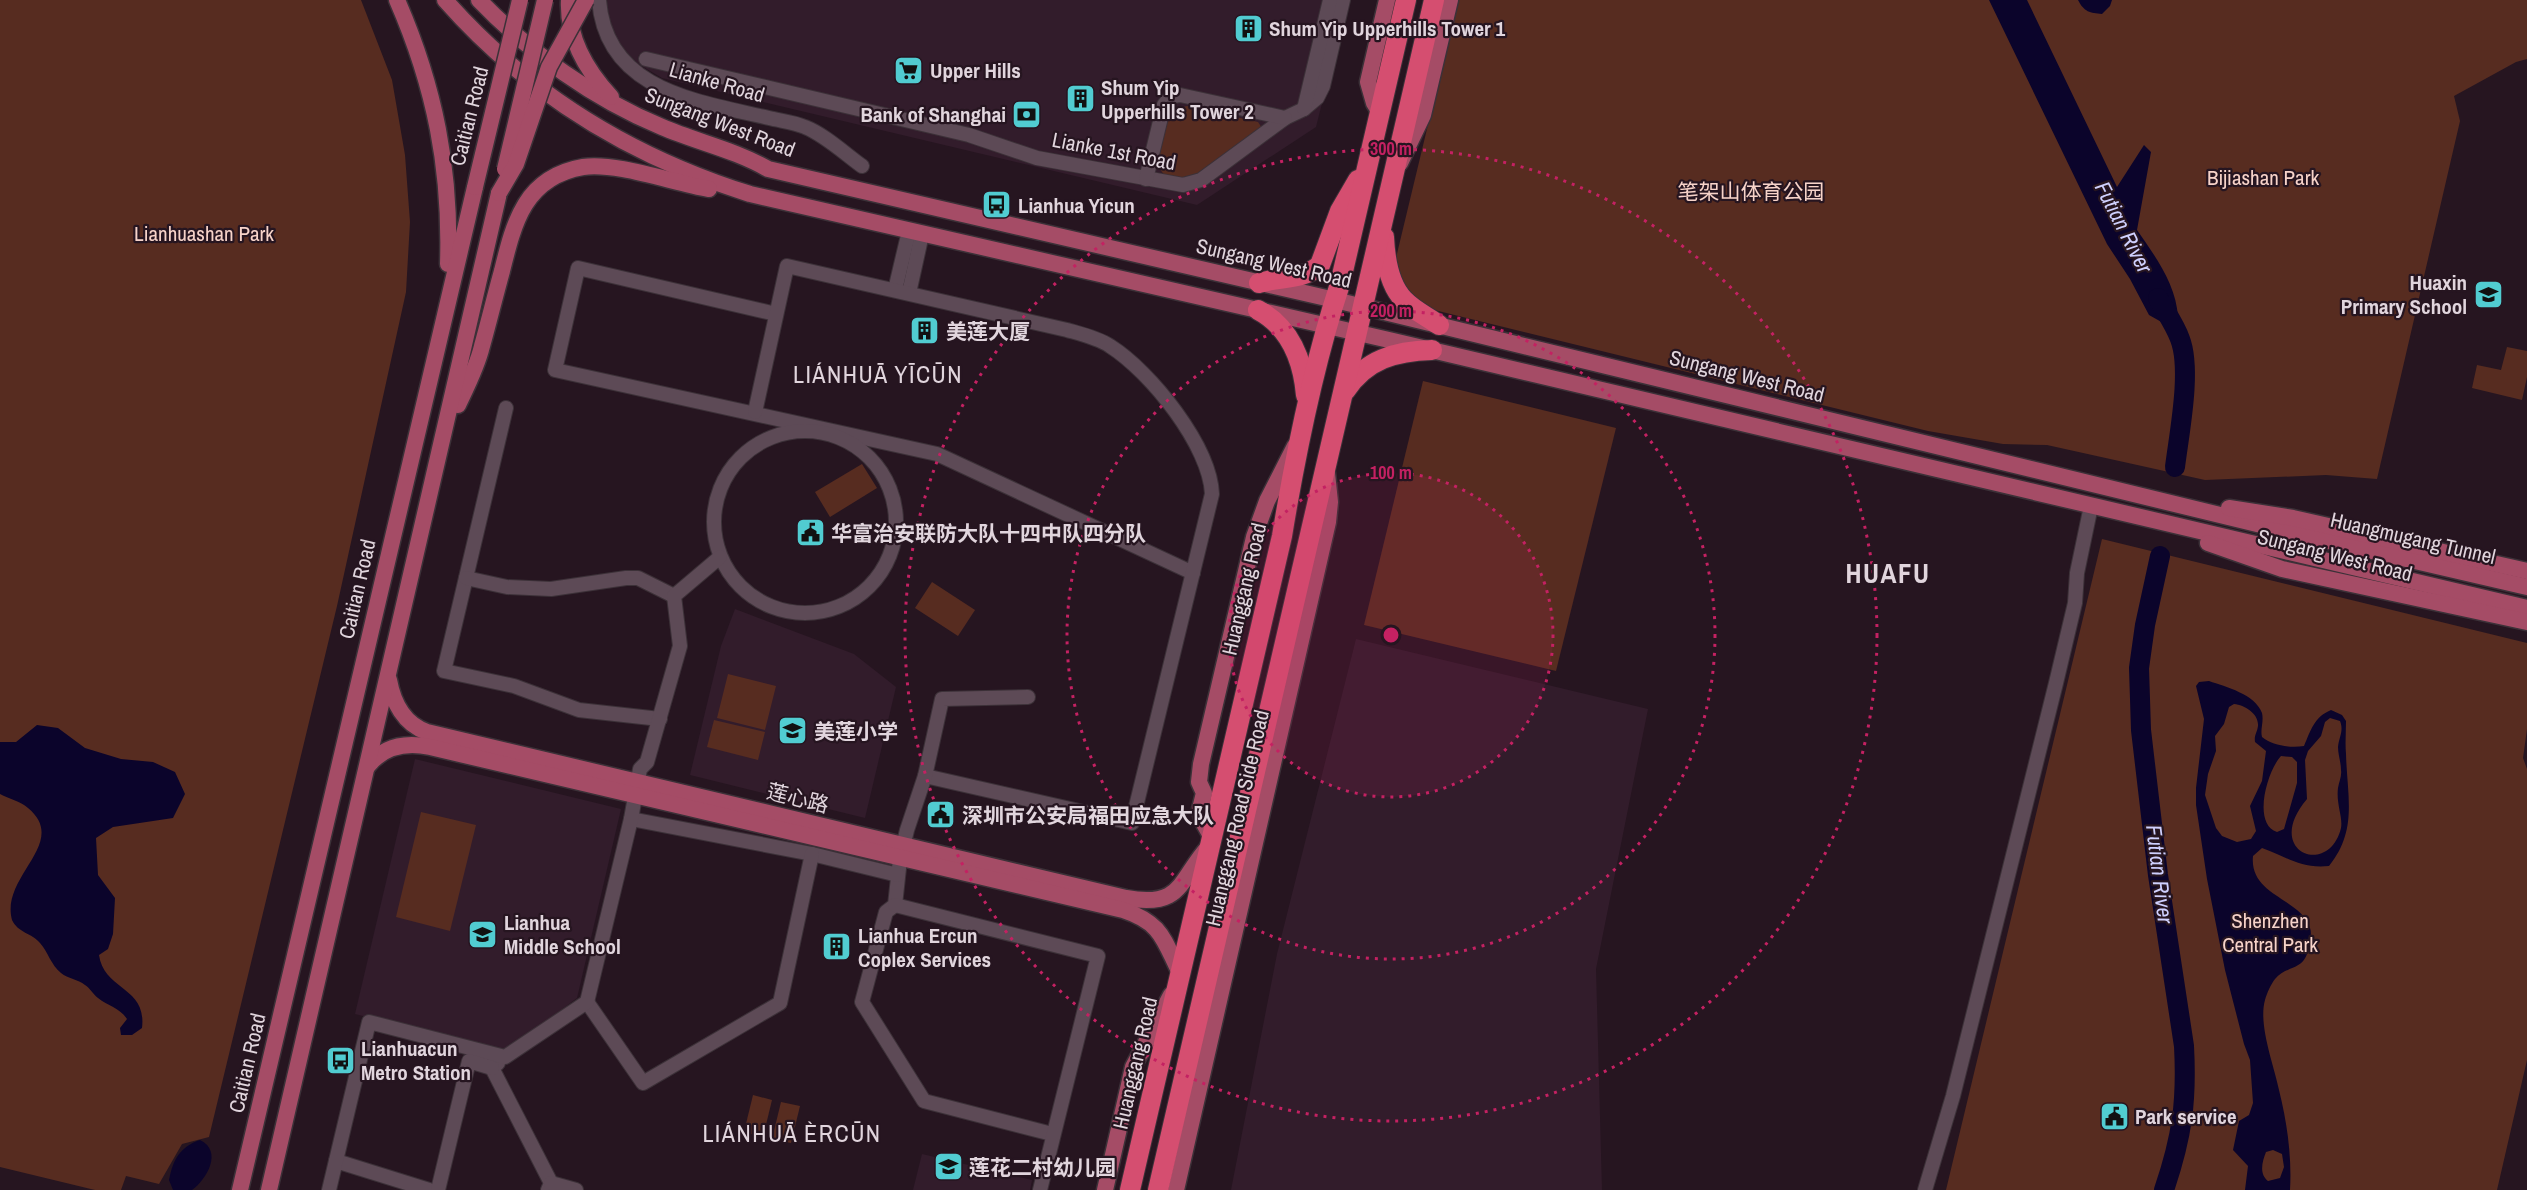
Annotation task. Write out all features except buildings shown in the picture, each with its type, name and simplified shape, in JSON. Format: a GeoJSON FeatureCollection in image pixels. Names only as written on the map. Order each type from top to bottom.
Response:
{"type":"FeatureCollection","features":[{"type":"Feature","properties":{"kind":"highway","name":"Huanggang Road"},"geometry":{"type":"LineString","coordinates":[[1130,1190],[1282,536],[1298,443],[1326,326],[1335,300],[1406,0]]}},
{"type":"Feature","properties":{"kind":"highway"},"geometry":{"type":"LineString","coordinates":[[1158,1190],[1434,0]]}},
{"type":"Feature","properties":{"kind":"highway"},"geometry":{"type":"LineString","coordinates":[[1259,283],[1276,278],[1299,278],[1313,272],[1320,265],[1340,211],[1366,168]]}},
{"type":"Feature","properties":{"kind":"highway"},"geometry":{"type":"LineString","coordinates":[[1383,219],[1386,254],[1396,290],[1410,306],[1439,325]]}},
{"type":"Feature","properties":{"kind":"highway"},"geometry":{"type":"LineString","coordinates":[[1257,310],[1279,326],[1293,346],[1303,372],[1307,405]]}},
{"type":"Feature","properties":{"kind":"highway"},"geometry":{"type":"LineString","coordinates":[[1342,395],[1360,371],[1376,361],[1393,353],[1432,350]]}},
{"type":"Feature","properties":{"kind":"main road"},"geometry":{"type":"LineString","coordinates":[[397,0],[428,78],[441,140],[449,216],[444,313]]}},
{"type":"Feature","properties":{"kind":"main road","name":"Sungang West Road"},"geometry":{"type":"LineString","coordinates":[[445,0],[487,44],[520,73],[622,142],[715,183],[779,201],[1432,350],[2285,552]]}},
{"type":"Feature","properties":{"kind":"main road","name":"Sungang West Road"},"geometry":{"type":"LineString","coordinates":[[479,0],[526,42],[592,92],[639,117],[690,138],[745,156],[768,169],[1335,300],[2290,532]]}},
{"type":"Feature","properties":{"kind":"main road","name":"Caitian Road"},"geometry":{"type":"LineString","coordinates":[[240,1189],[444,313],[520,0]]}},
{"type":"Feature","properties":{"kind":"main road"},"geometry":{"type":"LineString","coordinates":[[269,1190],[544,0]]}},
{"type":"Feature","properties":{"kind":"main road"},"geometry":{"type":"LineString","coordinates":[[569,0],[569,18],[583,62],[611,97],[639,117]]}},
{"type":"Feature","properties":{"kind":"main road"},"geometry":{"type":"LineString","coordinates":[[499,193],[516,164],[549,67],[586,0]]}},
{"type":"Feature","properties":{"kind":"main road"},"geometry":{"type":"LineString","coordinates":[[1380,113],[1374,103],[1368,82],[1387,0]]}},
{"type":"Feature","properties":{"kind":"main road"},"geometry":{"type":"LineString","coordinates":[[1394,171],[1412,141],[1423,115],[1450,0]]}},
{"type":"Feature","properties":{"kind":"main road"},"geometry":{"type":"LineString","coordinates":[[443,439],[477,363],[514,223],[527,200],[541,184],[558,174],[584,167],[609,168],[701,188],[779,201]]}},
{"type":"Feature","properties":{"kind":"main road","name":"Huanggang Road Side Road"},"geometry":{"type":"LineString","coordinates":[[1210,841],[1200,809],[1204,793],[1198,783],[1201,764],[1254,537],[1267,501],[1298,443]]}},
{"type":"Feature","properties":{"kind":"main road","name":"Huanggang Road Side Road"},"geometry":{"type":"LineString","coordinates":[[1176,1190],[1328,522],[1328,455]]}},
{"type":"Feature","properties":{"kind":"main road"},"geometry":{"type":"LineString","coordinates":[[2063,500],[2069,478]]}},
{"type":"Feature","properties":{"kind":"main road","name":"Sungang West Road"},"geometry":{"type":"LineString","coordinates":[[2141,496],[2293,518],[2527,571]]}},
{"type":"Feature","properties":{"kind":"main road","name":"Sungang West Road"},"geometry":{"type":"LineString","coordinates":[[2136,517],[2282,569],[2527,622]]}},
{"type":"Feature","properties":{"kind":"main road","name":"Huangmugang Tunnel"},"geometry":{"type":"LineString","coordinates":[[2290,532],[2527,587]]}},
{"type":"Feature","properties":{"kind":"main road","name":"Huangmugang Tunnel"},"geometry":{"type":"LineString","coordinates":[[2285,552],[2527,608]]}},
{"type":"Feature","properties":{"kind":"main road","name":"莲心路"},"geometry":{"type":"LineString","coordinates":[[389,673],[391,689],[400,710],[407,721],[421,730],[900,860],[1137,914],[1148,919],[1160,932],[1179,978]]}},
{"type":"Feature","properties":{"kind":"main road","name":"莲心路"},"geometry":{"type":"LineString","coordinates":[[367,768],[374,759],[390,749],[409,744],[636,788]]}},
{"type":"Feature","properties":{"kind":"main road","name":"莲心路"},"geometry":{"type":"LineString","coordinates":[[900,860],[1146,901],[1167,897],[1178,890],[1210,841]]}},
{"type":"Feature","properties":{"kind":"main road"},"geometry":{"type":"LineString","coordinates":[[1105,1190],[1133,1067],[1179,978]]}},
{"type":"Feature","properties":{"kind":"street","name":"Lianke Road"},"geometry":{"type":"LineString","coordinates":[[599,0],[608,38],[624,63],[638,76],[680,95],[804,127],[862,166]]}},
{"type":"Feature","properties":{"kind":"street"},"geometry":{"type":"LineString","coordinates":[[1304,109],[1330,0]]}},
{"type":"Feature","properties":{"kind":"street","name":"Lianke 1st Road"},"geometry":{"type":"LineString","coordinates":[[646,59],[957,133],[1037,158],[1171,185],[1183,185],[1196,182],[1285,118],[1304,109],[1321,92],[1343,0]]}},
{"type":"Feature","properties":{"kind":"street"},"geometry":{"type":"LineString","coordinates":[[1146,179],[1164,105],[1170,97],[1179,95],[1285,118]]}},
{"type":"Feature","properties":{"kind":"street"},"geometry":{"type":"LineString","coordinates":[[902,292],[916,232]]}},
{"type":"Feature","properties":{"kind":"street"},"geometry":{"type":"LineString","coordinates":[[755,412],[787,266],[1056,327],[1108,345],[1128,359],[1144,375],[1172,408],[1205,459],[1211,478],[1212,494],[1132,823],[925,776]]}},
{"type":"Feature","properties":{"kind":"street"},"geometry":{"type":"LineString","coordinates":[[776,314],[578,268],[555,370],[755,412],[937,454],[1193,573]]}},
{"type":"Feature","properties":{"kind":"street"},"geometry":{"type":"LineString","coordinates":[[507,408],[444,671],[514,686],[579,710],[660,719]]}},
{"type":"Feature","properties":{"kind":"street"},"geometry":{"type":"LineString","coordinates":[[805,430],[835,435],[861,450],[875,464],[882,472],[894,499],[897,529],[890,558],[874,583],[850,602],[821,612],[790,612],[760,602],[736,583],[720,557],[713,528],[716,498],[728,471],[749,449],[776,435],[805,430]]}},
{"type":"Feature","properties":{"kind":"street"},"geometry":{"type":"LineString","coordinates":[[1925,1190],[1953,1096],[2039,753],[2075,603],[2077,573],[2091,506]]}},
{"type":"Feature","properties":{"kind":"street"},"geometry":{"type":"LineString","coordinates":[[674,596],[720,557]]}},
{"type":"Feature","properties":{"kind":"street"},"geometry":{"type":"LineString","coordinates":[[466,578],[507,586],[551,590],[638,578],[674,596]]}},
{"type":"Feature","properties":{"kind":"street"},"geometry":{"type":"LineString","coordinates":[[492,1068],[587,1002],[631,819],[640,769],[648,762],[680,646],[674,596]]}},
{"type":"Feature","properties":{"kind":"street"},"geometry":{"type":"LineString","coordinates":[[1028,697],[942,699],[925,776],[900,860],[895,904],[885,912],[862,1002],[924,1101],[1052,1134]]}},
{"type":"Feature","properties":{"kind":"street"},"geometry":{"type":"LineString","coordinates":[[631,819],[812,854],[900,860]]}},
{"type":"Feature","properties":{"kind":"street"},"geometry":{"type":"LineString","coordinates":[[587,1002],[644,1083],[780,1003],[812,854]]}},
{"type":"Feature","properties":{"kind":"street"},"geometry":{"type":"LineString","coordinates":[[895,904],[1098,956],[1052,1134],[1040,1190]]}},
{"type":"Feature","properties":{"kind":"street"},"geometry":{"type":"LineString","coordinates":[[329,1190],[369,1022],[505,1057]]}},
{"type":"Feature","properties":{"kind":"street"},"geometry":{"type":"LineString","coordinates":[[438,1190],[469,1061],[492,1068],[550,1186],[576,1190]]}},
{"type":"Feature","properties":{"kind":"street"},"geometry":{"type":"LineString","coordinates":[[336,1161],[429,1190]]}},
{"type":"Feature","properties":{"kind":"shaded area"},"geometry":{"type":"Polygon","coordinates":[[[604,0],[1348,0],[1316,127],[1197,205],[662,78],[635,62],[616,42],[607,22],[604,0]]]}},
{"type":"Feature","properties":{"kind":"shaded area","name":"美莲小学"},"geometry":{"type":"Polygon","coordinates":[[[735,609],[854,654],[896,687],[865,818],[690,775],[721,646],[735,609]]]}},
{"type":"Feature","properties":{"kind":"shaded area"},"geometry":{"type":"Polygon","coordinates":[[[1356,639],[1648,709],[1596,969],[1602,1190],[1231,1190],[1277,954],[1356,639]]]}},
{"type":"Feature","properties":{"kind":"shaded area","name":"Lianhua Middle School"},"geometry":{"type":"Polygon","coordinates":[[[415,759],[621,809],[577,998],[506,1052],[355,1014],[415,759]]]}},
{"type":"Feature","properties":{"kind":"shaded area","name":"莲花二村幼儿园"},"geometry":{"type":"Polygon","coordinates":[[[922,1154],[1032,1180],[1030,1190],[913,1190],[922,1154]]]}},
{"type":"Feature","properties":{"kind":"green space","name":"Lianhuashan Park"},"geometry":{"type":"Polygon","coordinates":[[[0,0],[361,0],[392,80],[405,155],[410,222],[406,292],[337,606],[209,1137],[182,1144],[159,1184],[126,1176],[121,1190],[95,1190],[0,1167],[0,0]]]}},
{"type":"Feature","properties":{"kind":"green space"},"geometry":{"type":"Polygon","coordinates":[[[1458,0],[2527,0],[2527,59],[2516,62],[2454,96],[2460,121],[2377,479],[2326,475],[2205,480],[2047,445],[2003,444],[1928,431],[1426,308],[1397,284],[1395,262],[1458,0]]]}},
{"type":"Feature","properties":{"kind":"green space"},"geometry":{"type":"Polygon","coordinates":[[[1187,106],[1258,122],[1262,128],[1191,178],[1165,176],[1157,165],[1168,115],[1173,110],[1187,106]]]}},
{"type":"Feature","properties":{"kind":"green space"},"geometry":{"type":"Polygon","coordinates":[[[2507,347],[2527,351],[2527,377],[2522,400],[2472,388],[2477,365],[2501,370],[2507,347]]]}},
{"type":"Feature","properties":{"kind":"green space"},"geometry":{"type":"Polygon","coordinates":[[[1423,381],[1616,428],[1556,671],[1364,625],[1423,381]]]}},
{"type":"Feature","properties":{"kind":"green space"},"geometry":{"type":"Polygon","coordinates":[[[862,464],[877,488],[830,517],[815,492],[862,464]]]}},
{"type":"Feature","properties":{"kind":"green space","name":"Shenzhen Central Park"},"geometry":{"type":"Polygon","coordinates":[[[2102,539],[2527,643],[2527,729],[2523,758],[2527,769],[2527,1060],[2497,1190],[1946,1190],[2102,539]]]}},
{"type":"Feature","properties":{"kind":"green space"},"geometry":{"type":"Polygon","coordinates":[[[932,582],[975,610],[958,636],[915,608],[932,582]]]}},
{"type":"Feature","properties":{"kind":"green space"},"geometry":{"type":"Polygon","coordinates":[[[728,674],[776,686],[765,730],[717,718],[728,674]]]}},
{"type":"Feature","properties":{"kind":"green space"},"geometry":{"type":"Polygon","coordinates":[[[714,720],[765,732],[758,760],[707,747],[714,720]]]}},
{"type":"Feature","properties":{"kind":"green space"},"geometry":{"type":"Polygon","coordinates":[[[421,812],[476,825],[450,931],[396,917],[421,812]]]}},
{"type":"Feature","properties":{"kind":"green space"},"geometry":{"type":"Polygon","coordinates":[[[753,1095],[772,1100],[763,1137],[744,1132],[753,1095]]]}},
{"type":"Feature","properties":{"kind":"green space"},"geometry":{"type":"Polygon","coordinates":[[[781,1102],[800,1106],[791,1143],[772,1139],[781,1102]]]}},
{"type":"Feature","properties":{"kind":"water"},"geometry":{"type":"Polygon","coordinates":[[[1989,0],[2027,0],[2117,187],[2144,145],[2151,152],[2137,230],[2169,282],[2178,317],[2165,324],[2149,315],[2130,279],[2107,244],[1989,0]]]}},
{"type":"Feature","properties":{"kind":"water"},"geometry":{"type":"Polygon","coordinates":[[[2078,0],[2112,0],[2110,6],[2102,14],[2088,11],[2078,0]]]}},
{"type":"Feature","properties":{"kind":"water"},"geometry":{"type":"Polygon","coordinates":[[[2209,681],[2247,696],[2262,713],[2262,737],[2277,744],[2304,746],[2317,720],[2331,710],[2342,715],[2346,721],[2349,812],[2344,839],[2338,853],[2329,866],[2310,866],[2294,862],[2262,848],[2253,856],[2254,869],[2259,880],[2305,918],[2311,932],[2304,960],[2275,979],[2267,994],[2263,1010],[2265,1033],[2287,1127],[2290,1152],[2290,1190],[2245,1190],[2248,1166],[2233,1150],[2239,1121],[2249,1115],[2253,1103],[2250,1060],[2225,970],[2207,879],[2196,805],[2204,719],[2196,686],[2199,682],[2209,681]],[[2234,704],[2229,707],[2224,724],[2215,736],[2216,751],[2208,774],[2205,795],[2216,828],[2222,836],[2237,842],[2251,839],[2256,831],[2250,806],[2262,781],[2266,751],[2255,742],[2258,722],[2254,714],[2238,705],[2234,704]],[[2330,718],[2325,722],[2321,736],[2308,751],[2305,760],[2307,799],[2295,818],[2292,833],[2295,845],[2303,852],[2313,855],[2324,852],[2334,843],[2341,828],[2338,788],[2341,767],[2338,747],[2341,725],[2340,721],[2330,718]],[[2281,756],[2267,785],[2264,808],[2265,819],[2269,827],[2277,832],[2284,829],[2297,783],[2297,762],[2292,757],[2281,756]],[[2273,1150],[2266,1152],[2263,1175],[2268,1181],[2280,1178],[2284,1167],[2282,1154],[2273,1150]]]}},
{"type":"Feature","properties":{"kind":"water"},"geometry":{"type":"Polygon","coordinates":[[[37,725],[58,728],[85,748],[121,759],[153,762],[175,772],[185,794],[173,818],[113,827],[96,838],[98,875],[115,898],[113,934],[108,949],[99,955],[102,967],[109,976],[138,1004],[142,1014],[142,1028],[132,1035],[121,1035],[120,1028],[127,1019],[124,1015],[98,998],[82,983],[61,973],[40,943],[18,928],[12,920],[11,904],[15,889],[38,847],[42,834],[39,821],[28,808],[0,794],[0,742],[16,742],[37,725]]]}},
{"type":"Feature","properties":{"kind":"water"},"geometry":{"type":"Polygon","coordinates":[[[200,1140],[211,1151],[212,1158],[207,1172],[192,1190],[173,1190],[169,1180],[175,1160],[187,1146],[200,1140]]]}},
{"type":"Feature","properties":{"kind":"waterway","name":"Futian River"},"geometry":{"type":"LineString","coordinates":[[2158,298],[2180,339],[2185,367],[2184,402],[2175,467]]}},
{"type":"Feature","properties":{"kind":"waterway","name":"Futian River"},"geometry":{"type":"LineString","coordinates":[[2160,556],[2145,625],[2139,668],[2141,730],[2158,875],[2184,1046],[2185,1085],[2182,1119],[2164,1190]]}},
{"type":"Feature","properties":{"kind":"place","name":"Shum Yip Upperhills Tower 1"},"geometry":{"type":"Point","coordinates":[1248,28]}},
{"type":"Feature","properties":{"kind":"place","name":"Upper Hills"},"geometry":{"type":"Point","coordinates":[909,70]}},
{"type":"Feature","properties":{"kind":"place","name":"Shum Yip Upperhills Tower 2"},"geometry":{"type":"Point","coordinates":[1080,99]}},
{"type":"Feature","properties":{"kind":"place","name":"Bank of Shanghai"},"geometry":{"type":"Point","coordinates":[1027,114]}},
{"type":"Feature","properties":{"kind":"place","name":"Lianhua Yicun"},"geometry":{"type":"Point","coordinates":[997,205]}},
{"type":"Feature","properties":{"kind":"place","name":"Huaxin Primary School"},"geometry":{"type":"Point","coordinates":[2488,294]}},
{"type":"Feature","properties":{"kind":"place","name":"美莲大厦"},"geometry":{"type":"Point","coordinates":[925,331]}},
{"type":"Feature","properties":{"kind":"place","name":"华富治安联防大队十四中队四分队"},"geometry":{"type":"Point","coordinates":[810,533]}},
{"type":"Feature","properties":{"kind":"place","name":"美莲小学"},"geometry":{"type":"Point","coordinates":[793,731]}},
{"type":"Feature","properties":{"kind":"place","name":"深圳市公安局福田应急大队"},"geometry":{"type":"Point","coordinates":[941,815]}},
{"type":"Feature","properties":{"kind":"place","name":"Lianhua Middle School"},"geometry":{"type":"Point","coordinates":[483,934]}},
{"type":"Feature","properties":{"kind":"place","name":"Lianhua Ercun Coplex Services"},"geometry":{"type":"Point","coordinates":[837,947]}},
{"type":"Feature","properties":{"kind":"place","name":"Lianhuacun Metro Station"},"geometry":{"type":"Point","coordinates":[340,1060]}},
{"type":"Feature","properties":{"kind":"place","name":"Park service"},"geometry":{"type":"Point","coordinates":[2114,1116]}},
{"type":"Feature","properties":{"kind":"place","name":"莲花二村幼儿园"},"geometry":{"type":"Point","coordinates":[948,1167]}},
{"type":"Feature","properties":{"kind":"district","name":"LIÁNHUĀ YĪCŪN"},"geometry":{"type":"Point","coordinates":[878,374]}},
{"type":"Feature","properties":{"kind":"district","name":"HUAFU"},"geometry":{"type":"Point","coordinates":[1888,573]}},
{"type":"Feature","properties":{"kind":"district","name":"LIÁNHUĀ ÈRCŪN"},"geometry":{"type":"Point","coordinates":[792,1133]}},
{"type":"Feature","properties":{"kind":"park label","name":"Bijiashan Park"},"geometry":{"type":"Point","coordinates":[2263,177]}},
{"type":"Feature","properties":{"kind":"park label","name":"笔架山体育公园"},"geometry":{"type":"Point","coordinates":[1751,191]}}]}
